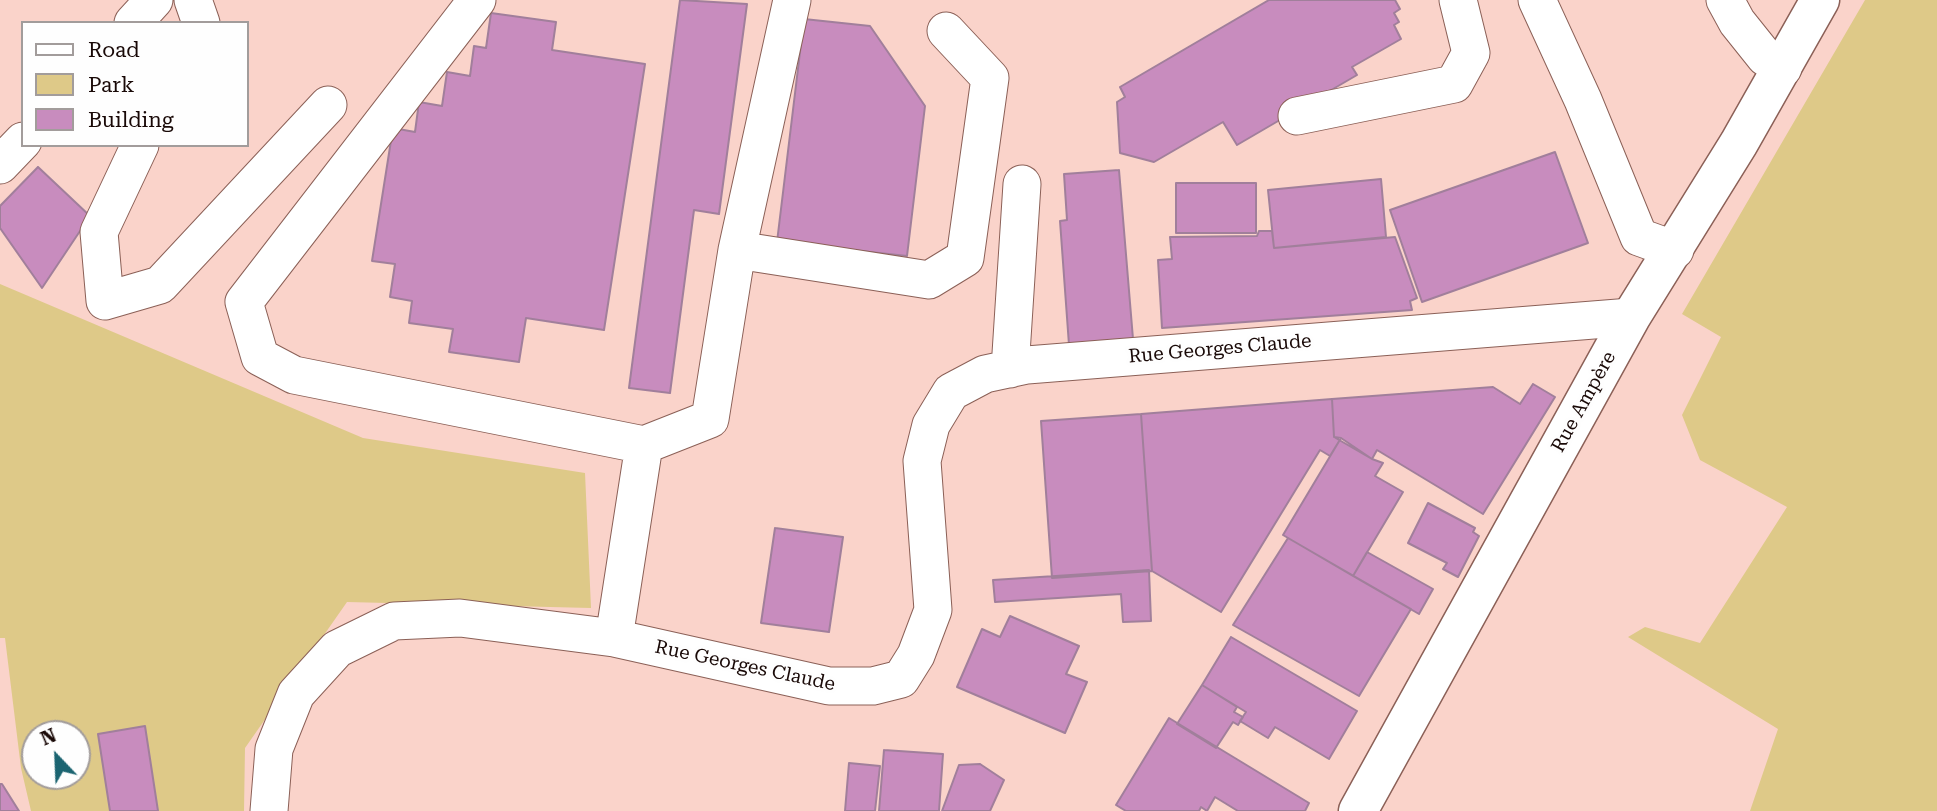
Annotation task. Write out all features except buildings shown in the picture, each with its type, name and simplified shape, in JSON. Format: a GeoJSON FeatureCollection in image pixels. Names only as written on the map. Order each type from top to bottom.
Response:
{"type":"FeatureCollection","features":[{"type":"Feature","properties":{"kind":"main road","name":"Rue Ampère"},"geometry":{"type":"LineString","coordinates":[[1358,811],[1631,317],[1675,250],[1783,68],[1820,0]]}},
{"type":"Feature","properties":{"kind":"street"},"geometry":{"type":"LineString","coordinates":[[135,21],[154,0]]}},
{"type":"Feature","properties":{"kind":"street"},"geometry":{"type":"LineString","coordinates":[[193,0],[200,21]]}},
{"type":"Feature","properties":{"kind":"street"},"geometry":{"type":"LineString","coordinates":[[477,0],[244,302],[260,357],[294,375],[644,445],[710,419],[737,250],[792,0]]}},
{"type":"Feature","properties":{"kind":"street"},"geometry":{"type":"LineString","coordinates":[[1297,116],[1454,84],[1471,52],[1458,0]]}},
{"type":"Feature","properties":{"kind":"street"},"geometry":{"type":"LineString","coordinates":[[1537,0],[1583,100],[1639,237],[1675,250]]}},
{"type":"Feature","properties":{"kind":"street"},"geometry":{"type":"LineString","coordinates":[[1725,0],[1737,22],[1765,57],[1783,68]]}},
{"type":"Feature","properties":{"kind":"street"},"geometry":{"type":"LineString","coordinates":[[737,250],[929,280],[965,258],[990,78],[946,31]]}},
{"type":"Feature","properties":{"kind":"street"},"geometry":{"type":"LineString","coordinates":[[139,147],[99,233],[105,301],[160,285],[328,104]]}},
{"type":"Feature","properties":{"kind":"street"},"geometry":{"type":"LineString","coordinates":[[0,165],[21,143]]}},
{"type":"Feature","properties":{"kind":"street"},"geometry":{"type":"LineString","coordinates":[[1010,369],[1021,184]]}},
{"type":"Feature","properties":{"kind":"street","name":"Rue Georges Claude"},"geometry":{"type":"LineString","coordinates":[[269,811],[274,749],[296,694],[337,649],[394,621],[460,618],[614,638],[829,686],[873,686],[901,679],[916,655],[933,610],[922,461],[932,425],[951,392],[985,374],[1054,362],[1631,317]]}},
{"type":"Feature","properties":{"kind":"street"},"geometry":{"type":"LineString","coordinates":[[614,638],[644,445]]}},
{"type":"Feature","properties":{"kind":"green space"},"geometry":{"type":"Polygon","coordinates":[[[1865,0],[1937,0],[1937,811],[1750,811],[1778,729],[1628,637],[1645,627],[1700,643],[1787,507],[1700,460],[1682,415],[1721,337],[1682,314],[1865,0]]]}},
{"type":"Feature","properties":{"kind":"green space"},"geometry":{"type":"Polygon","coordinates":[[[0,284],[363,438],[585,473],[591,608],[347,602],[245,748],[244,811],[31,811],[26,790],[91,790],[91,720],[21,720],[21,768],[5,638],[0,638],[0,284]]]}}]}
